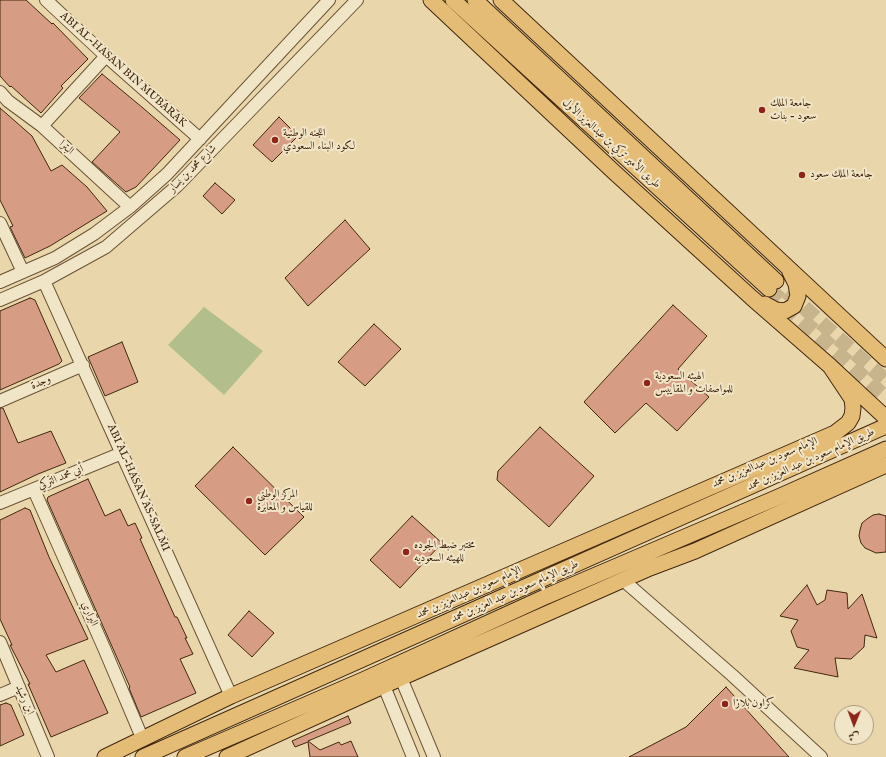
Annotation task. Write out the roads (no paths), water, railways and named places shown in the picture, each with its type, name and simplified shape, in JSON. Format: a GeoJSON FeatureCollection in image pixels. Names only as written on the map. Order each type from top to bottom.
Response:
{"type":"FeatureCollection","features":[{"type":"Feature","properties":{"kind":"main road"},"geometry":{"type":"LineString","coordinates":[[431,0],[614,172],[886,418]]}},
{"type":"Feature","properties":{"kind":"main road","name":"طريق الأمير تركي بن عبدالعزيز الأول"},"geometry":{"type":"LineString","coordinates":[[453,0],[773,285],[475,0]]}},
{"type":"Feature","properties":{"kind":"main road"},"geometry":{"type":"LineString","coordinates":[[501,0],[886,359]]}},
{"type":"Feature","properties":{"kind":"main road"},"geometry":{"type":"LineString","coordinates":[[752,298],[776,310],[785,311],[794,306],[798,296],[796,284],[788,268]]}},
{"type":"Feature","properties":{"kind":"main road","name":"الإمام سعود بن عبدالعزيز بن محمد"},"geometry":{"type":"LineString","coordinates":[[105,757],[232,696],[835,433],[848,423],[852,416],[853,408],[852,399],[830,366]]}},
{"type":"Feature","properties":{"kind":"main road","name":"طريق الإمام سعود بن عبد العزيز بن محمد"},"geometry":{"type":"LineString","coordinates":[[143,757],[886,426]]}},
{"type":"Feature","properties":{"kind":"main road","name":"طريق الإمام سعود بن عبد العزيز بن محمد"},"geometry":{"type":"LineString","coordinates":[[185,757],[886,449]]}},
{"type":"Feature","properties":{"kind":"main road"},"geometry":{"type":"LineString","coordinates":[[742,473],[819,456]]}},
{"type":"Feature","properties":{"kind":"main road"},"geometry":{"type":"LineString","coordinates":[[228,757],[401,678],[650,568],[695,551],[885,465]]}},
{"type":"Feature","properties":{"kind":"main road"},"geometry":{"type":"LineString","coordinates":[[650,568],[776,498]]}},
{"type":"Feature","properties":{"kind":"main road"},"geometry":{"type":"LineString","coordinates":[[143,740],[300,687]]}},
{"type":"Feature","properties":{"kind":"street","name":"ABI AL-HASAN BIN MUBARAK"},"geometry":{"type":"LineString","coordinates":[[46,0],[106,56],[200,139]]}},
{"type":"Feature","properties":{"kind":"street","name":"شارع محمد بن يسار"},"geometry":{"type":"LineString","coordinates":[[0,282],[55,258],[94,234],[130,207],[167,174],[329,0]]}},
{"type":"Feature","properties":{"kind":"street","name":"شارع محمد بن يسار"},"geometry":{"type":"LineString","coordinates":[[0,300],[44,281],[106,247],[177,186],[357,0]]}},
{"type":"Feature","properties":{"kind":"street"},"geometry":{"type":"LineString","coordinates":[[42,126],[106,56]]}},
{"type":"Feature","properties":{"kind":"street","name":"البترا"},"geometry":{"type":"LineString","coordinates":[[3,99],[42,126],[130,207]]}},
{"type":"Feature","properties":{"kind":"street"},"geometry":{"type":"LineString","coordinates":[[0,223],[23,272]]}},
{"type":"Feature","properties":{"kind":"street","name":"ABI AL-HASAN AS-SALMI"},"geometry":{"type":"LineString","coordinates":[[44,281],[232,696]]}},
{"type":"Feature","properties":{"kind":"street","name":"وجدة"},"geometry":{"type":"LineString","coordinates":[[0,401],[82,365]]}},
{"type":"Feature","properties":{"kind":"street","name":"أبي محمد التركي"},"geometry":{"type":"LineString","coordinates":[[0,504],[122,453]]}},
{"type":"Feature","properties":{"kind":"street","name":"البراري"},"geometry":{"type":"LineString","coordinates":[[34,490],[143,740]]}},
{"type":"Feature","properties":{"kind":"street"},"geometry":{"type":"LineString","coordinates":[[623,580],[727,670],[820,757]]}},
{"type":"Feature","properties":{"kind":"street","name":"ابن رشيد"},"geometry":{"type":"LineString","coordinates":[[0,642],[48,757]]}},
{"type":"Feature","properties":{"kind":"street"},"geometry":{"type":"LineString","coordinates":[[401,678],[434,757]]}},
{"type":"Feature","properties":{"kind":"street"},"geometry":{"type":"LineString","coordinates":[[384,686],[414,757]]}},
{"type":"Feature","properties":{"kind":"street"},"geometry":{"type":"LineString","coordinates":[[0,695],[19,687]]}},
{"type":"Feature","properties":{"kind":"street"},"geometry":{"type":"LineString","coordinates":[[397,714],[412,707]]}},
{"type":"Feature","properties":{"kind":"tunnel"},"geometry":{"type":"LineString","coordinates":[[769,289],[886,398]]}},
{"type":"Feature","properties":{"kind":"tunnel"},"geometry":{"type":"LineString","coordinates":[[787,292],[886,381]]}},
{"type":"Feature","properties":{"kind":"place","name":"جامعة الملك سعود - بنات"},"geometry":{"type":"Point","coordinates":[762,110]}},
{"type":"Feature","properties":{"kind":"place","name":"اللجنه الوطنية لكود البناء السعودي"},"geometry":{"type":"Point","coordinates":[275,140]}},
{"type":"Feature","properties":{"kind":"place","name":"جامعة الملك سعود"},"geometry":{"type":"Point","coordinates":[802,175]}},
{"type":"Feature","properties":{"kind":"place","name":"الهيئه السعودية للمواصفات و المقاييس"},"geometry":{"type":"Point","coordinates":[647,383]}},
{"type":"Feature","properties":{"kind":"place","name":"المركز الوطني للقياس و المعابرة"},"geometry":{"type":"Point","coordinates":[249,501]}},
{"type":"Feature","properties":{"kind":"place","name":"مختبر ضبط الجوده للهيئه السعوديه"},"geometry":{"type":"Point","coordinates":[406,552]}},
{"type":"Feature","properties":{"kind":"place","name":"كراون بلازا"},"geometry":{"type":"Point","coordinates":[725,704]}}]}
